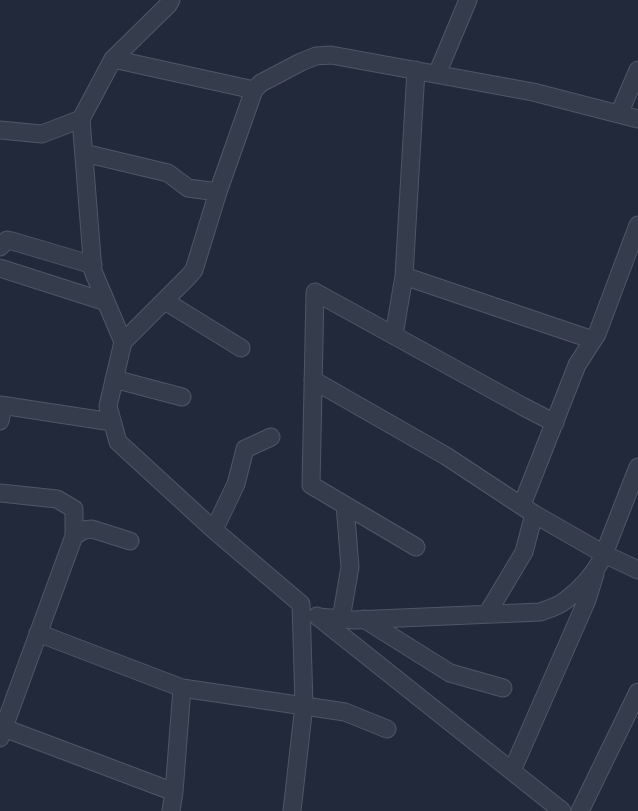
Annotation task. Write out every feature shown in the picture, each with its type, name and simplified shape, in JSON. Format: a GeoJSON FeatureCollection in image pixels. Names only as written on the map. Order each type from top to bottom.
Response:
{"type":"FeatureCollection","features":[{"type":"Feature","properties":{"kind":"street"},"geometry":{"type":"LineString","coordinates":[[123,342],[93,271],[81,119],[113,59],[168,5],[171,0]]}},
{"type":"Feature","properties":{"kind":"street"},"geometry":{"type":"LineString","coordinates":[[438,74],[468,0]]}},
{"type":"Feature","properties":{"kind":"street"},"geometry":{"type":"LineString","coordinates":[[562,811],[301,604],[214,530],[118,442],[108,406],[123,342],[194,270],[218,192],[254,90],[260,83],[316,56],[331,55],[533,92],[638,119]]}},
{"type":"Feature","properties":{"kind":"street"},"geometry":{"type":"LineString","coordinates":[[113,59],[254,90]]}},
{"type":"Feature","properties":{"kind":"street"},"geometry":{"type":"LineString","coordinates":[[394,335],[404,276],[416,70]]}},
{"type":"Feature","properties":{"kind":"street"},"geometry":{"type":"LineString","coordinates":[[619,114],[638,70]]}},
{"type":"Feature","properties":{"kind":"street"},"geometry":{"type":"LineString","coordinates":[[0,130],[42,134],[81,119]]}},
{"type":"Feature","properties":{"kind":"street"},"geometry":{"type":"LineString","coordinates":[[84,153],[168,173],[188,188],[218,192]]}},
{"type":"Feature","properties":{"kind":"street"},"geometry":{"type":"LineString","coordinates":[[487,614],[524,552],[528,510],[555,422],[576,365],[597,334],[638,225]]}},
{"type":"Feature","properties":{"kind":"street"},"geometry":{"type":"LineString","coordinates":[[0,247],[7,240],[93,265]]}},
{"type":"Feature","properties":{"kind":"street"},"geometry":{"type":"LineString","coordinates":[[0,268],[106,302]]}},
{"type":"Feature","properties":{"kind":"street"},"geometry":{"type":"LineString","coordinates":[[404,276],[593,340]]}},
{"type":"Feature","properties":{"kind":"street"},"geometry":{"type":"LineString","coordinates":[[416,547],[311,485],[314,292],[522,406],[555,422]]}},
{"type":"Feature","properties":{"kind":"street"},"geometry":{"type":"LineString","coordinates":[[165,301],[241,348]]}},
{"type":"Feature","properties":{"kind":"street"},"geometry":{"type":"LineString","coordinates":[[114,379],[182,397]]}},
{"type":"Feature","properties":{"kind":"street"},"geometry":{"type":"LineString","coordinates":[[313,380],[446,456],[528,510],[604,554],[638,570]]}},
{"type":"Feature","properties":{"kind":"street"},"geometry":{"type":"LineString","coordinates":[[1,411],[112,422]]}},
{"type":"Feature","properties":{"kind":"street"},"geometry":{"type":"LineString","coordinates":[[214,530],[236,484],[245,449],[271,437]]}},
{"type":"Feature","properties":{"kind":"street"},"geometry":{"type":"LineString","coordinates":[[512,771],[586,600],[596,570],[604,554],[638,467]]}},
{"type":"Feature","properties":{"kind":"street"},"geometry":{"type":"LineString","coordinates":[[0,493],[57,499],[74,509],[74,536],[2,733],[174,792]]}},
{"type":"Feature","properties":{"kind":"street"},"geometry":{"type":"LineString","coordinates":[[341,619],[350,567],[345,505]]}},
{"type":"Feature","properties":{"kind":"street"},"geometry":{"type":"LineString","coordinates":[[74,536],[84,530],[92,529],[130,541]]}},
{"type":"Feature","properties":{"kind":"street"},"geometry":{"type":"LineString","coordinates":[[318,617],[364,619],[540,612],[566,601],[596,570]]}},
{"type":"Feature","properties":{"kind":"street"},"geometry":{"type":"LineString","coordinates":[[292,811],[304,705],[301,604]]}},
{"type":"Feature","properties":{"kind":"street"},"geometry":{"type":"LineString","coordinates":[[364,619],[450,673],[503,688]]}},
{"type":"Feature","properties":{"kind":"street"},"geometry":{"type":"LineString","coordinates":[[38,633],[182,688],[345,712],[387,729]]}},
{"type":"Feature","properties":{"kind":"street"},"geometry":{"type":"LineString","coordinates":[[171,811],[174,792],[182,688]]}},
{"type":"Feature","properties":{"kind":"street"},"geometry":{"type":"LineString","coordinates":[[580,811],[638,692]]}}]}
